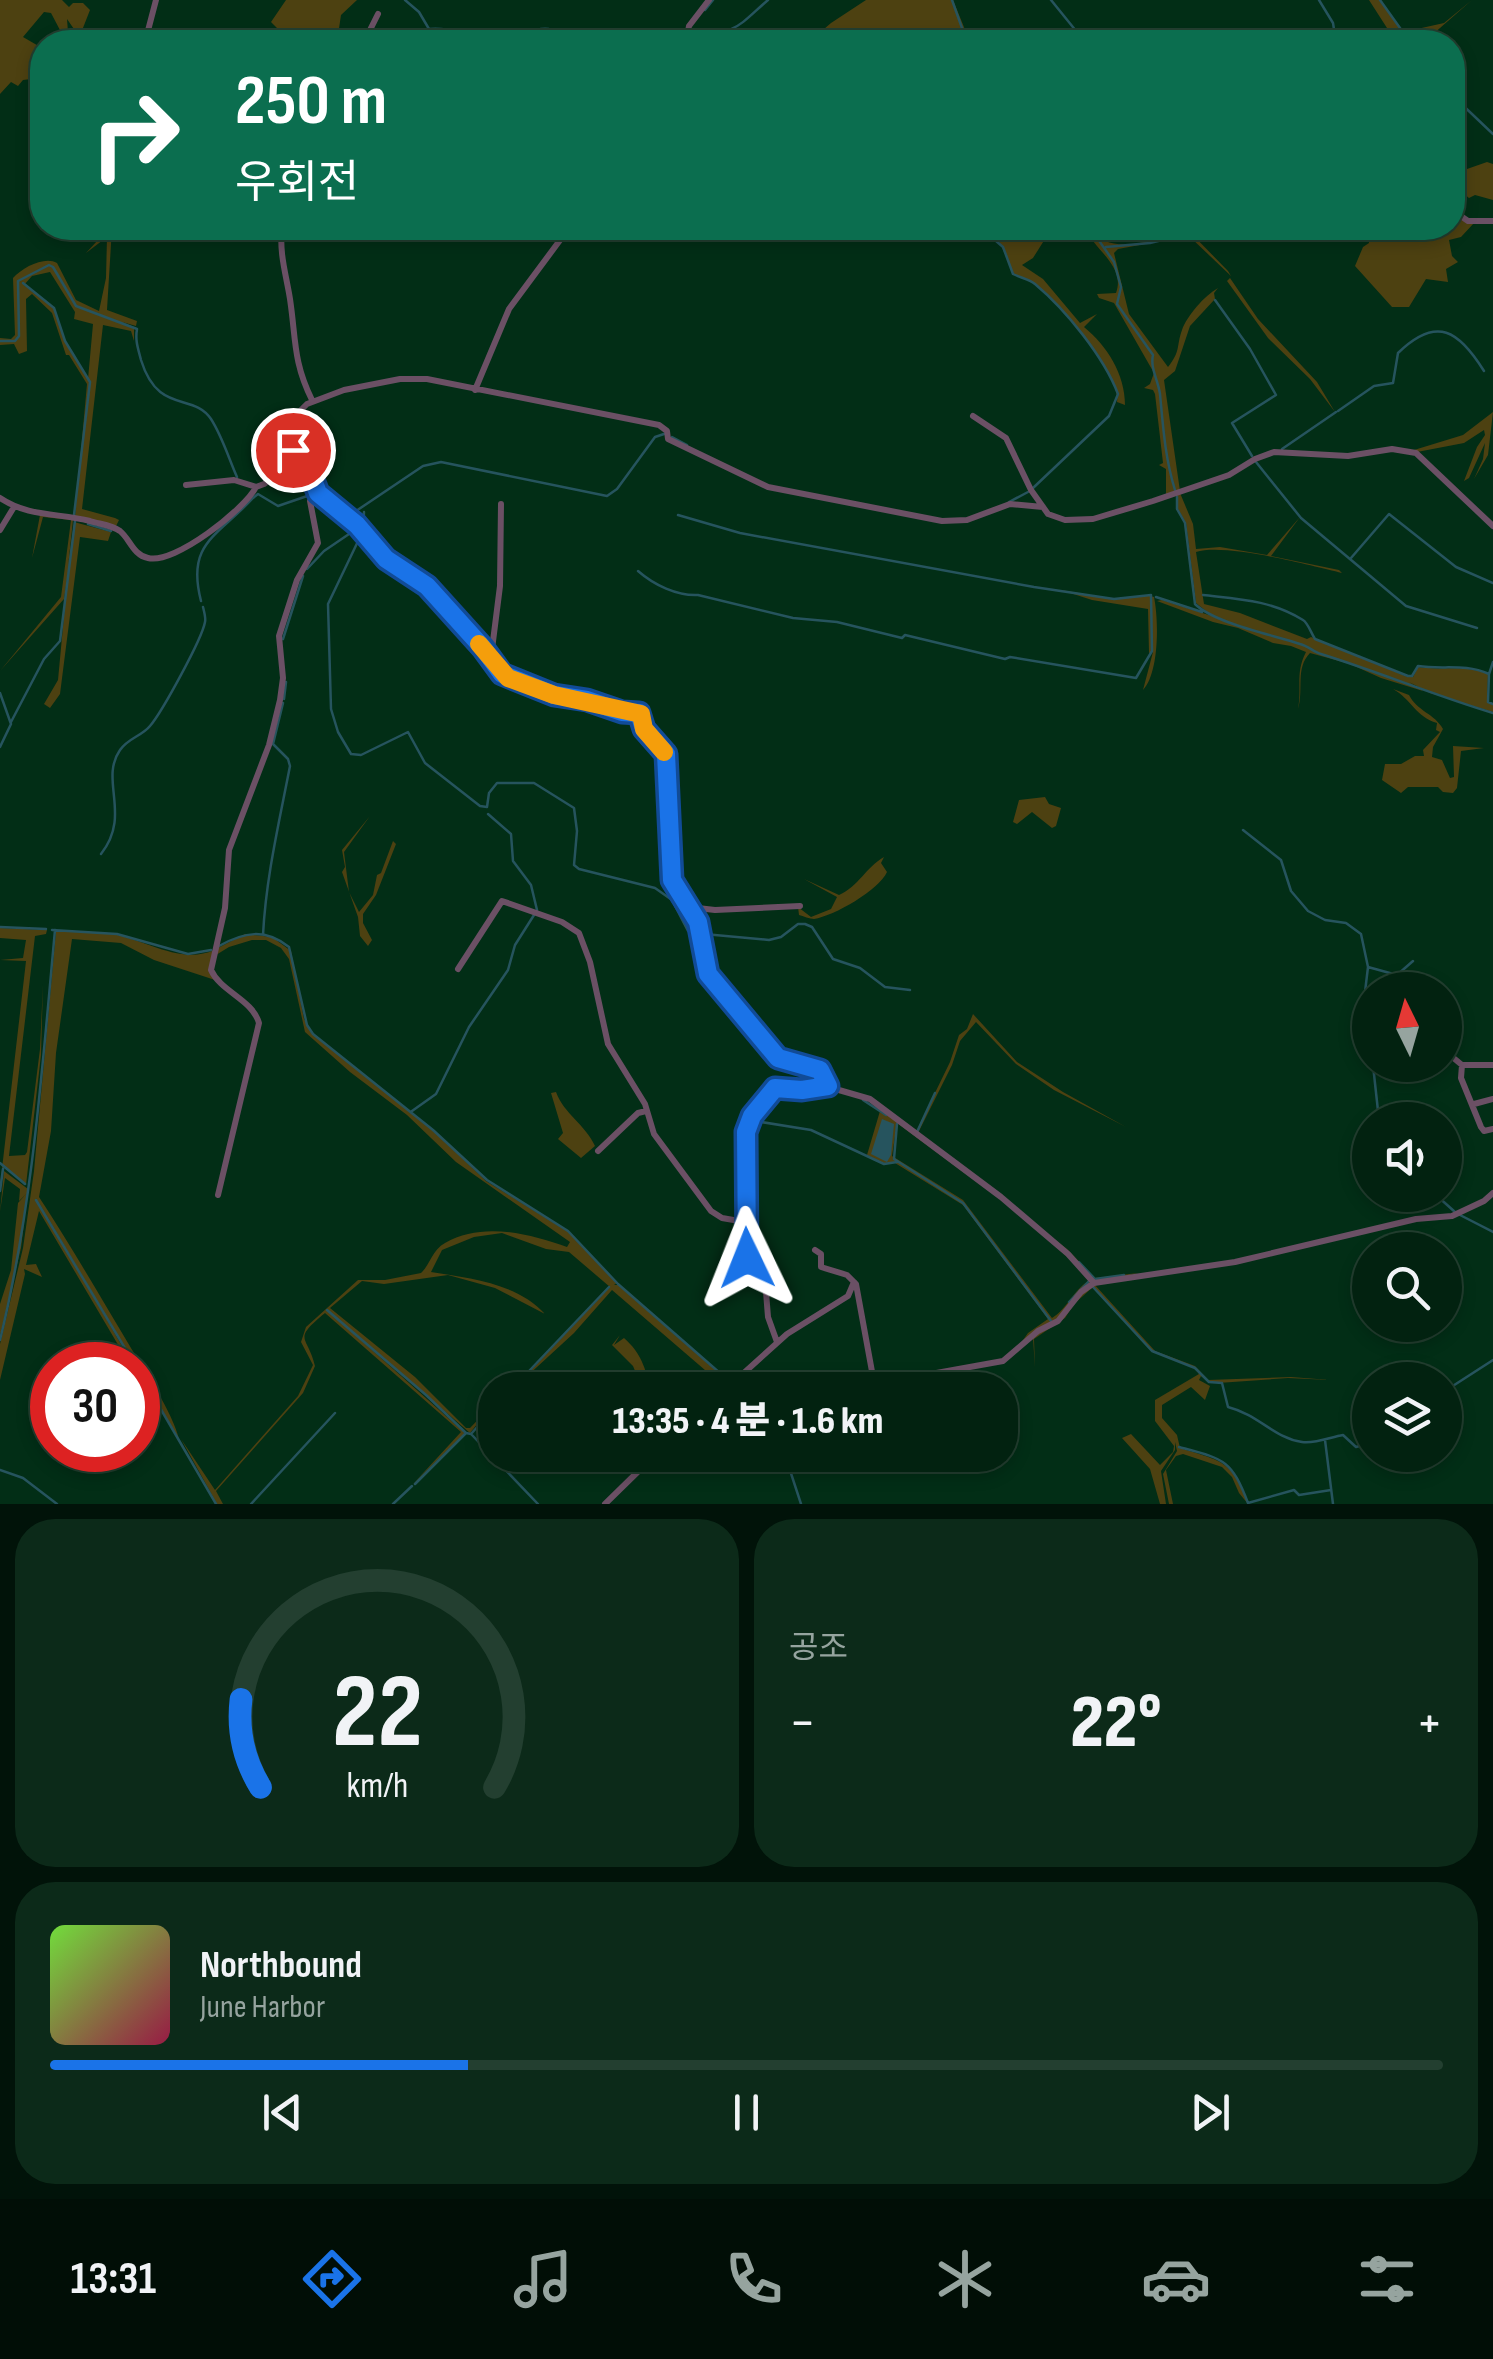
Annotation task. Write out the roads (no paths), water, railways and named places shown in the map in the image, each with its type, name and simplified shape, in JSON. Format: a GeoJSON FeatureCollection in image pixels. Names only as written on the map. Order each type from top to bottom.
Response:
{"type":"FeatureCollection","features":[{"type":"Feature","properties":{"kind":"street"},"geometry":{"type":"LineString","coordinates":[[148,30],[156,0]]}},
{"type":"Feature","properties":{"kind":"street"},"geometry":{"type":"LineString","coordinates":[[688,30],[709,0]]}},
{"type":"Feature","properties":{"kind":"street"},"geometry":{"type":"LineString","coordinates":[[370,30],[378,14]]}},
{"type":"Feature","properties":{"kind":"street"},"geometry":{"type":"LineString","coordinates":[[1465,219],[1493,222]]}},
{"type":"Feature","properties":{"kind":"street"},"geometry":{"type":"LineString","coordinates":[[281,240],[297,364],[312,400]]}},
{"type":"Feature","properties":{"kind":"street"},"geometry":{"type":"LineString","coordinates":[[475,390],[508,309],[560,240]]}},
{"type":"Feature","properties":{"kind":"street"},"geometry":{"type":"LineString","coordinates":[[0,498],[14,508],[114,528],[142,556],[153,559],[177,552],[211,530],[256,487],[275,478],[295,446],[300,412],[312,400],[411,378],[659,425],[667,430],[668,440],[714,464],[768,487],[819,498],[948,522],[972,519],[1010,504],[1043,507]]}},
{"type":"Feature","properties":{"kind":"street"},"geometry":{"type":"LineString","coordinates":[[974,416],[1009,442],[1031,490],[1052,517],[1087,520],[1229,475],[1274,452],[1348,456],[1403,449],[1416,453],[1493,526]]}},
{"type":"Feature","properties":{"kind":"street"},"geometry":{"type":"LineString","coordinates":[[295,446],[304,456],[318,493],[357,525],[386,559],[427,586],[508,678],[554,695],[641,714],[644,729],[666,754],[672,880],[699,926],[704,964],[717,988],[750,1021],[774,1054],[820,1070],[828,1086]]}},
{"type":"Feature","properties":{"kind":"street"},"geometry":{"type":"LineString","coordinates":[[186,485],[234,480],[256,487]]}},
{"type":"Feature","properties":{"kind":"street"},"geometry":{"type":"LineString","coordinates":[[218,1196],[260,1023],[256,1012],[213,976],[212,960],[224,908],[228,850],[267,750],[280,700],[284,678],[280,636],[297,580],[318,542],[310,501],[318,493]]}},
{"type":"Feature","properties":{"kind":"street"},"geometry":{"type":"LineString","coordinates":[[491,658],[500,586],[500,504]]}},
{"type":"Feature","properties":{"kind":"street"},"geometry":{"type":"LineString","coordinates":[[0,530],[14,508]]}},
{"type":"Feature","properties":{"kind":"street"},"geometry":{"type":"LineString","coordinates":[[458,969],[502,901],[576,930],[590,962],[606,1039],[646,1111],[654,1134],[705,1204],[722,1218],[745,1222]]}},
{"type":"Feature","properties":{"kind":"street"},"geometry":{"type":"LineString","coordinates":[[687,907],[715,910],[800,906]]}},
{"type":"Feature","properties":{"kind":"street"},"geometry":{"type":"LineString","coordinates":[[1462,1065],[1493,1065]]}},
{"type":"Feature","properties":{"kind":"street"},"geometry":{"type":"LineString","coordinates":[[1462,1080],[1482,1129],[1493,1129]]}},
{"type":"Feature","properties":{"kind":"street"},"geometry":{"type":"LineString","coordinates":[[778,1342],[768,1317],[766,1292],[746,1254],[745,1222],[745,1138],[752,1116],[775,1088],[802,1090],[828,1086],[870,1099],[1001,1197],[1076,1262],[1094,1283]]}},
{"type":"Feature","properties":{"kind":"street"},"geometry":{"type":"LineString","coordinates":[[1474,1104],[1493,1099]]}},
{"type":"Feature","properties":{"kind":"street"},"geometry":{"type":"LineString","coordinates":[[598,1152],[638,1113],[646,1111]]}},
{"type":"Feature","properties":{"kind":"street"},"geometry":{"type":"LineString","coordinates":[[854,1280],[873,1377],[881,1383],[1003,1361],[1038,1331],[1058,1321],[1081,1292],[1094,1283],[1235,1262],[1416,1219],[1448,1218],[1484,1201],[1493,1192]]}},
{"type":"Feature","properties":{"kind":"street"},"geometry":{"type":"LineString","coordinates":[[815,1250],[820,1254],[821,1267],[854,1280]]}},
{"type":"Feature","properties":{"kind":"street"},"geometry":{"type":"LineString","coordinates":[[745,1372],[778,1342],[848,1296],[854,1280]]}},
{"type":"Feature","properties":{"kind":"street"},"geometry":{"type":"LineString","coordinates":[[848,1296],[860,1302]]}},
{"type":"Feature","properties":{"kind":"street"},"geometry":{"type":"LineString","coordinates":[[605,1504],[638,1472]]}},
{"type":"Feature","properties":{"kind":"water"},"geometry":{"type":"Polygon","coordinates":[[[882,1119],[894,1124],[887,1162],[871,1154],[882,1119]]]}},
{"type":"Feature","properties":{"kind":"waterway"},"geometry":{"type":"LineString","coordinates":[[405,0],[419,12],[429,29],[448,30]]}},
{"type":"Feature","properties":{"kind":"waterway"},"geometry":{"type":"LineString","coordinates":[[705,10],[713,0]]}},
{"type":"Feature","properties":{"kind":"waterway"},"geometry":{"type":"LineString","coordinates":[[728,30],[768,0]]}},
{"type":"Feature","properties":{"kind":"waterway"},"geometry":{"type":"LineString","coordinates":[[952,0],[963,30]]}},
{"type":"Feature","properties":{"kind":"waterway"},"geometry":{"type":"LineString","coordinates":[[1051,0],[1075,30]]}},
{"type":"Feature","properties":{"kind":"waterway"},"geometry":{"type":"LineString","coordinates":[[1319,0],[1334,30]]}},
{"type":"Feature","properties":{"kind":"waterway"},"geometry":{"type":"LineString","coordinates":[[1380,0],[1401,30]]}},
{"type":"Feature","properties":{"kind":"waterway"},"geometry":{"type":"LineString","coordinates":[[538,30],[553,30]]}},
{"type":"Feature","properties":{"kind":"waterway"},"geometry":{"type":"LineString","coordinates":[[1465,107],[1493,134]]}},
{"type":"Feature","properties":{"kind":"waterway"},"geometry":{"type":"LineString","coordinates":[[995,240],[1003,247],[1013,274],[1035,284],[1071,320],[1094,350],[1118,394],[1109,416],[1033,488]]}},
{"type":"Feature","properties":{"kind":"waterway"},"geometry":{"type":"LineString","coordinates":[[1098,240],[1114,262],[1121,287],[1117,304],[1153,355],[1175,490]]}},
{"type":"Feature","properties":{"kind":"waterway"},"geometry":{"type":"LineString","coordinates":[[1106,247],[1162,240]]}},
{"type":"Feature","properties":{"kind":"waterway"},"geometry":{"type":"LineString","coordinates":[[0,341],[15,341],[19,336],[18,281],[49,265],[53,267],[76,306],[137,329],[138,348],[148,377],[166,396],[204,411],[222,440],[237,477]]}},
{"type":"Feature","properties":{"kind":"waterway"},"geometry":{"type":"LineString","coordinates":[[23,283],[54,308],[65,341],[90,382],[74,515]]}},
{"type":"Feature","properties":{"kind":"waterway"},"geometry":{"type":"LineString","coordinates":[[1215,300],[1276,395],[1232,423],[1252,456]]}},
{"type":"Feature","properties":{"kind":"waterway"},"geometry":{"type":"LineString","coordinates":[[1338,411],[1374,386],[1393,383],[1398,353],[1424,334],[1436,331],[1456,338],[1484,371]]}},
{"type":"Feature","properties":{"kind":"waterway"},"geometry":{"type":"LineString","coordinates":[[1282,449],[1336,412]]}},
{"type":"Feature","properties":{"kind":"waterway"},"geometry":{"type":"LineString","coordinates":[[319,491],[344,508],[356,511],[423,466],[441,462],[607,496],[617,489],[655,437],[664,434]]}},
{"type":"Feature","properties":{"kind":"waterway"},"geometry":{"type":"LineString","coordinates":[[672,437],[687,445]]}},
{"type":"Feature","properties":{"kind":"waterway"},"geometry":{"type":"LineString","coordinates":[[1256,462],[1301,518],[1406,606],[1477,628]]}},
{"type":"Feature","properties":{"kind":"waterway"},"geometry":{"type":"LineString","coordinates":[[1009,502],[1028,492]]}},
{"type":"Feature","properties":{"kind":"waterway"},"geometry":{"type":"LineString","coordinates":[[201,601],[197,582],[201,553],[217,532],[258,494],[278,506],[310,495]]}},
{"type":"Feature","properties":{"kind":"waterway"},"geometry":{"type":"LineString","coordinates":[[1177,497],[1177,509],[1185,523],[1195,604],[1204,611],[1493,713]]}},
{"type":"Feature","properties":{"kind":"waterway"},"geometry":{"type":"LineString","coordinates":[[363,531],[364,512]]}},
{"type":"Feature","properties":{"kind":"waterway"},"geometry":{"type":"LineString","coordinates":[[1351,558],[1389,514],[1456,567],[1493,583]]}},
{"type":"Feature","properties":{"kind":"waterway"},"geometry":{"type":"LineString","coordinates":[[638,571],[658,585],[682,594],[793,618],[837,622],[902,638],[905,635],[1005,659],[1136,678],[1152,651],[1151,595],[1114,599],[1034,587],[740,533],[678,515]]}},
{"type":"Feature","properties":{"kind":"waterway"},"geometry":{"type":"LineString","coordinates":[[11,722],[44,659],[60,641],[75,521]]}},
{"type":"Feature","properties":{"kind":"waterway"},"geometry":{"type":"LineString","coordinates":[[88,524],[111,531]]}},
{"type":"Feature","properties":{"kind":"waterway"},"geometry":{"type":"LineString","coordinates":[[307,569],[324,551],[352,532]]}},
{"type":"Feature","properties":{"kind":"waterway"},"geometry":{"type":"LineString","coordinates":[[361,535],[328,604],[331,709],[351,754],[361,755],[408,732],[425,763],[480,806],[487,807],[489,793],[497,783],[534,783],[574,808],[574,865],[655,888],[672,900],[688,931],[696,933]]}},
{"type":"Feature","properties":{"kind":"waterway"},"geometry":{"type":"LineString","coordinates":[[283,639],[303,576]]}},
{"type":"Feature","properties":{"kind":"waterway"},"geometry":{"type":"LineString","coordinates":[[1203,595],[1279,608],[1305,621],[1315,639],[1408,676],[1418,666],[1489,674],[1488,702],[1493,704]]}},
{"type":"Feature","properties":{"kind":"waterway"},"geometry":{"type":"LineString","coordinates":[[1156,597],[1202,612]]}},
{"type":"Feature","properties":{"kind":"waterway"},"geometry":{"type":"LineString","coordinates":[[101,854],[114,826],[114,761],[123,746],[150,726],[172,691],[202,631],[203,607]]}},
{"type":"Feature","properties":{"kind":"waterway"},"geometry":{"type":"LineString","coordinates":[[1489,674],[1493,662]]}},
{"type":"Feature","properties":{"kind":"waterway"},"geometry":{"type":"LineString","coordinates":[[284,699],[286,682]]}},
{"type":"Feature","properties":{"kind":"waterway"},"geometry":{"type":"LineString","coordinates":[[0,693],[11,724],[0,747]]}},
{"type":"Feature","properties":{"kind":"waterway"},"geometry":{"type":"LineString","coordinates":[[263,935],[270,871],[290,766],[273,744],[283,703]]}},
{"type":"Feature","properties":{"kind":"waterway"},"geometry":{"type":"LineString","coordinates":[[488,814],[511,834],[513,861],[531,885],[537,910]]}},
{"type":"Feature","properties":{"kind":"waterway"},"geometry":{"type":"LineString","coordinates":[[1243,830],[1281,860],[1291,891],[1308,911],[1325,920],[1346,923],[1361,934],[1368,967]]}},
{"type":"Feature","properties":{"kind":"waterway"},"geometry":{"type":"LineString","coordinates":[[412,1111],[436,1094],[469,1027],[508,970],[515,945],[534,915]]}},
{"type":"Feature","properties":{"kind":"waterway"},"geometry":{"type":"LineString","coordinates":[[704,934],[769,940],[805,924],[812,927],[833,959],[860,968],[885,987],[910,990]]}},
{"type":"Feature","properties":{"kind":"waterway"},"geometry":{"type":"LineString","coordinates":[[0,927],[46,929]]}},
{"type":"Feature","properties":{"kind":"waterway"},"geometry":{"type":"LineString","coordinates":[[52,930],[117,934],[188,954],[211,950]]}},
{"type":"Feature","properties":{"kind":"waterway"},"geometry":{"type":"LineString","coordinates":[[0,1340],[28,1188],[55,930]]}},
{"type":"Feature","properties":{"kind":"waterway"},"geometry":{"type":"LineString","coordinates":[[219,946],[254,934],[271,937],[289,947],[307,1025],[313,1034],[433,1130],[487,1180],[568,1231],[618,1284],[719,1372]]}},
{"type":"Feature","properties":{"kind":"waterway"},"geometry":{"type":"LineString","coordinates":[[1400,972],[1413,961]]}},
{"type":"Feature","properties":{"kind":"waterway"},"geometry":{"type":"LineString","coordinates":[[1367,972],[1368,967],[1386,972]]}},
{"type":"Feature","properties":{"kind":"waterway"},"geometry":{"type":"LineString","coordinates":[[1375,1082],[1377,1102]]}},
{"type":"Feature","properties":{"kind":"waterway"},"geometry":{"type":"LineString","coordinates":[[917,1132],[935,1093]]}},
{"type":"Feature","properties":{"kind":"waterway"},"geometry":{"type":"LineString","coordinates":[[863,1100],[886,1115]]}},
{"type":"Feature","properties":{"kind":"waterway"},"geometry":{"type":"LineString","coordinates":[[755,1121],[811,1130],[884,1164],[897,1162]]}},
{"type":"Feature","properties":{"kind":"waterway"},"geometry":{"type":"LineString","coordinates":[[897,1124],[894,1159],[963,1203],[1051,1321]]}},
{"type":"Feature","properties":{"kind":"waterway"},"geometry":{"type":"LineString","coordinates":[[0,1163],[25,1184]]}},
{"type":"Feature","properties":{"kind":"waterway"},"geometry":{"type":"LineString","coordinates":[[0,1191],[3,1169]]}},
{"type":"Feature","properties":{"kind":"waterway"},"geometry":{"type":"LineString","coordinates":[[36,1200],[121,1342]]}},
{"type":"Feature","properties":{"kind":"waterway"},"geometry":{"type":"LineString","coordinates":[[1460,1215],[1493,1232]]}},
{"type":"Feature","properties":{"kind":"waterway"},"geometry":{"type":"LineString","coordinates":[[1079,1262],[1095,1279],[1124,1275]]}},
{"type":"Feature","properties":{"kind":"waterway"},"geometry":{"type":"LineString","coordinates":[[1069,1302],[1090,1280]]}},
{"type":"Feature","properties":{"kind":"waterway"},"geometry":{"type":"LineString","coordinates":[[528,1372],[609,1287]]}},
{"type":"Feature","properties":{"kind":"waterway"},"geometry":{"type":"LineString","coordinates":[[1093,1287],[1152,1351],[1195,1368],[1209,1382],[1222,1383],[1228,1407],[1292,1440],[1312,1442],[1343,1435],[1352,1443]]}},
{"type":"Feature","properties":{"kind":"waterway"},"geometry":{"type":"LineString","coordinates":[[327,1310],[466,1433]]}},
{"type":"Feature","properties":{"kind":"waterway"},"geometry":{"type":"LineString","coordinates":[[1462,1380],[1493,1360]]}},
{"type":"Feature","properties":{"kind":"waterway"},"geometry":{"type":"LineString","coordinates":[[160,1408],[216,1504]]}},
{"type":"Feature","properties":{"kind":"waterway"},"geometry":{"type":"LineString","coordinates":[[251,1504],[335,1413]]}},
{"type":"Feature","properties":{"kind":"waterway"},"geometry":{"type":"LineString","coordinates":[[415,1484],[466,1433],[471,1434],[478,1426]]}},
{"type":"Feature","properties":{"kind":"waterway"},"geometry":{"type":"LineString","coordinates":[[472,1435],[538,1504]]}},
{"type":"Feature","properties":{"kind":"waterway"},"geometry":{"type":"LineString","coordinates":[[1325,1440],[1333,1504]]}},
{"type":"Feature","properties":{"kind":"waterway"},"geometry":{"type":"LineString","coordinates":[[1179,1447],[1224,1463],[1236,1477],[1248,1503],[1294,1490],[1299,1495],[1331,1490]]}},
{"type":"Feature","properties":{"kind":"waterway"},"geometry":{"type":"LineString","coordinates":[[0,1470],[23,1478],[57,1504]]}},
{"type":"Feature","properties":{"kind":"waterway"},"geometry":{"type":"LineString","coordinates":[[791,1472],[801,1504]]}},
{"type":"Feature","properties":{"kind":"waterway"},"geometry":{"type":"LineString","coordinates":[[393,1504],[412,1486]]}}]}
